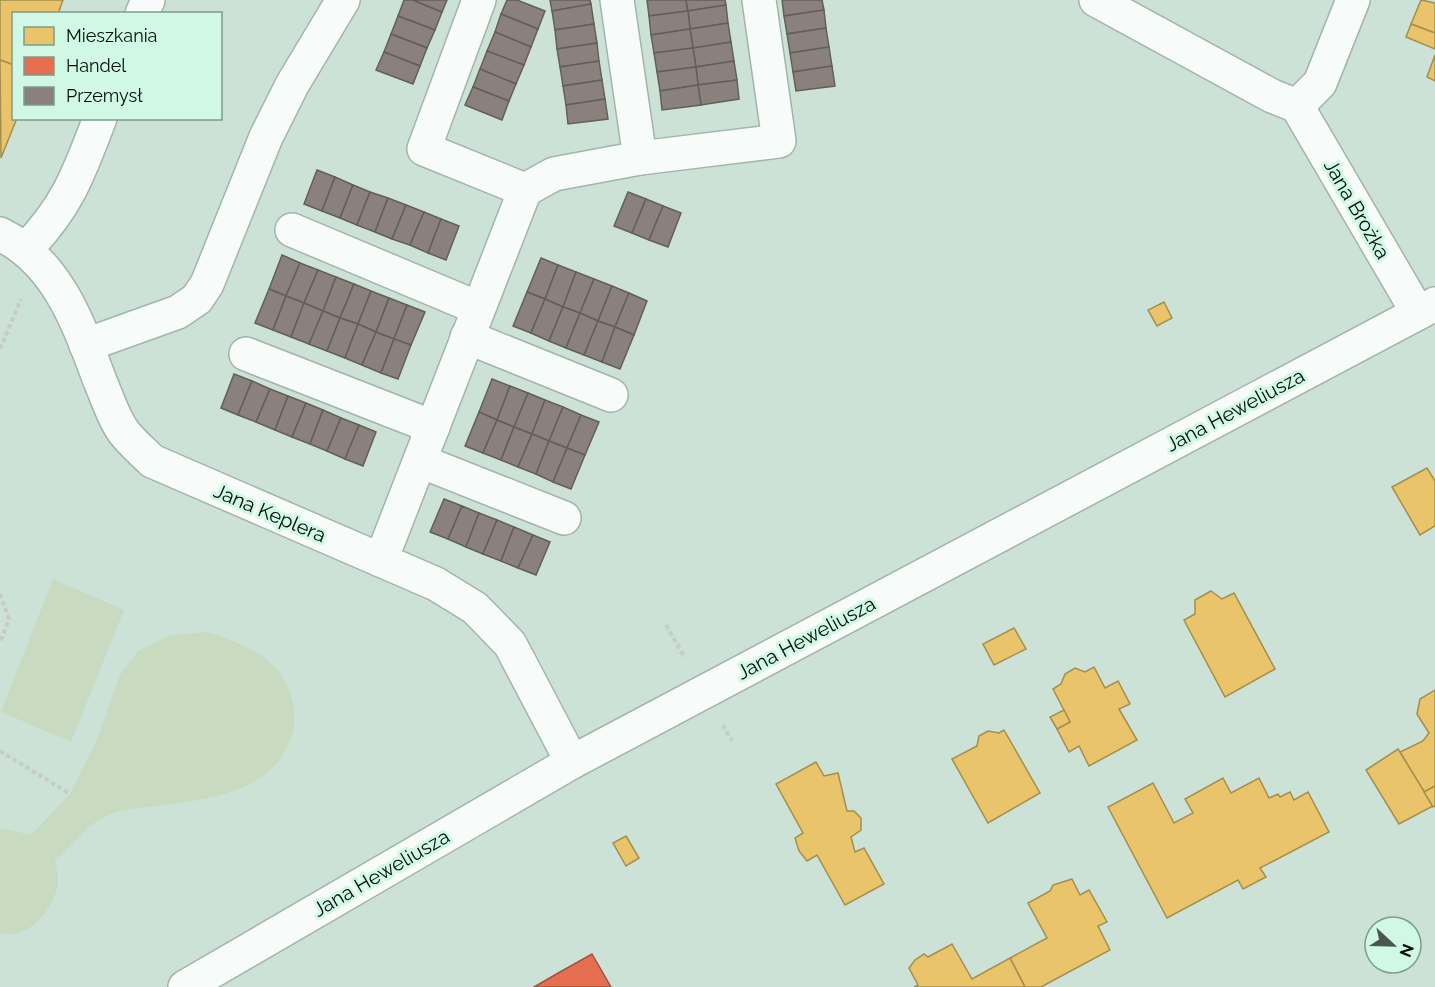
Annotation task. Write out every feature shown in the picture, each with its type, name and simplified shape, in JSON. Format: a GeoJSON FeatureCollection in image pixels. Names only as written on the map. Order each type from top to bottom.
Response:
{"type":"FeatureCollection","features":[{"type":"Feature","properties":{"kind":"street"},"geometry":{"type":"LineString","coordinates":[[86,345],[178,312],[198,299],[207,284],[266,137],[292,85],[342,0]]}},
{"type":"Feature","properties":{"kind":"street"},"geometry":{"type":"LineString","coordinates":[[479,0],[424,149],[525,190]]}},
{"type":"Feature","properties":{"kind":"street"},"geometry":{"type":"LineString","coordinates":[[617,0],[640,158]]}},
{"type":"Feature","properties":{"kind":"street"},"geometry":{"type":"LineString","coordinates":[[381,560],[525,190],[554,174],[640,158],[779,141],[759,0]]}},
{"type":"Feature","properties":{"kind":"street"},"geometry":{"type":"LineString","coordinates":[[1096,0],[1272,96],[1297,106],[1320,82],[1353,0]]}},
{"type":"Feature","properties":{"kind":"street","name":"Jana Brożka"},"geometry":{"type":"LineString","coordinates":[[1297,106],[1427,308]]}},
{"type":"Feature","properties":{"kind":"street"},"geometry":{"type":"LineString","coordinates":[[13,241],[51,223],[72,189],[99,120]]}},
{"type":"Feature","properties":{"kind":"street"},"geometry":{"type":"LineString","coordinates":[[292,230],[611,395]]}},
{"type":"Feature","properties":{"kind":"street","name":"Jana Keplera"},"geometry":{"type":"LineString","coordinates":[[13,241],[56,284],[74,312],[107,399],[122,431],[152,461],[436,584],[475,608],[510,644],[572,762]]}},
{"type":"Feature","properties":{"kind":"street","name":"Jana Heweliusza"},"geometry":{"type":"LineString","coordinates":[[185,987],[572,762],[1427,308]]}},
{"type":"Feature","properties":{"kind":"street"},"geometry":{"type":"LineString","coordinates":[[246,354],[433,427]]}},
{"type":"Feature","properties":{"kind":"street"},"geometry":{"type":"LineString","coordinates":[[420,461],[564,518]]}},
{"type":"Feature","properties":{"kind":"path"},"geometry":{"type":"LineString","coordinates":[[0,349],[22,297]]}},
{"type":"Feature","properties":{"kind":"path"},"geometry":{"type":"LineString","coordinates":[[0,594],[9,619],[0,643]]}},
{"type":"Feature","properties":{"kind":"path"},"geometry":{"type":"LineString","coordinates":[[0,751],[70,794]]}},
{"type":"Feature","properties":{"kind":"green space"},"geometry":{"type":"Polygon","coordinates":[[[53,579],[124,610],[71,742],[1,712],[53,579]]]}},
{"type":"Feature","properties":{"kind":"green space"},"geometry":{"type":"Polygon","coordinates":[[[207,632],[259,654],[279,672],[287,685],[294,705],[294,723],[290,741],[277,763],[264,775],[231,792],[193,801],[126,810],[105,816],[87,829],[55,860],[58,881],[56,893],[46,912],[38,921],[21,932],[0,933],[0,828],[31,835],[70,794],[97,740],[120,675],[138,651],[170,635],[207,632]]]}},
{"type":"Feature","properties":{"kind":"building: Mieszkania"},"geometry":{"type":"Polygon","coordinates":[[[0,0],[63,0],[59,12],[12,12],[12,64],[0,60],[0,0]]]}},
{"type":"Feature","properties":{"kind":"building: Mieszkania"},"geometry":{"type":"Polygon","coordinates":[[[1421,0],[1435,3],[1435,33],[1411,24],[1421,0]]]}},
{"type":"Feature","properties":{"kind":"building: Mieszkania"},"geometry":{"type":"Polygon","coordinates":[[[1411,24],[1435,33],[1435,49],[1406,37],[1411,24]]]}},
{"type":"Feature","properties":{"kind":"building: Mieszkania"},"geometry":{"type":"Polygon","coordinates":[[[1435,55],[1435,81],[1427,77],[1435,55]]]}},
{"type":"Feature","properties":{"kind":"building: Mieszkania"},"geometry":{"type":"Polygon","coordinates":[[[0,60],[12,64],[12,120],[16,120],[1,158],[0,60]]]}},
{"type":"Feature","properties":{"kind":"building: Mieszkania"},"geometry":{"type":"Polygon","coordinates":[[[1164,302],[1172,318],[1157,326],[1148,310],[1164,302]]]}},
{"type":"Feature","properties":{"kind":"building: Mieszkania"},"geometry":{"type":"Polygon","coordinates":[[[1427,468],[1435,481],[1435,526],[1420,535],[1392,487],[1427,468]]]}},
{"type":"Feature","properties":{"kind":"building: Mieszkania"},"geometry":{"type":"Polygon","coordinates":[[[1211,591],[1222,599],[1234,593],[1275,669],[1225,697],[1184,620],[1195,614],[1195,600],[1211,591]]]}},
{"type":"Feature","properties":{"kind":"building: Mieszkania"},"geometry":{"type":"Polygon","coordinates":[[[1014,628],[1026,649],[994,665],[983,644],[1014,628]]]}},
{"type":"Feature","properties":{"kind":"building: Mieszkania"},"geometry":{"type":"Polygon","coordinates":[[[1094,667],[1105,688],[1118,681],[1130,704],[1119,709],[1137,740],[1089,766],[1079,746],[1069,752],[1057,729],[1070,722],[1053,689],[1061,684],[1065,674],[1075,668],[1085,672],[1094,667]]]}},
{"type":"Feature","properties":{"kind":"building: Mieszkania"},"geometry":{"type":"Polygon","coordinates":[[[1435,690],[1435,786],[1424,792],[1400,752],[1423,741],[1429,733],[1417,714],[1420,699],[1435,690]]]}},
{"type":"Feature","properties":{"kind":"building: Mieszkania"},"geometry":{"type":"Polygon","coordinates":[[[1064,710],[1070,722],[1057,729],[1050,717],[1064,710]]]}},
{"type":"Feature","properties":{"kind":"building: Mieszkania"},"geometry":{"type":"Polygon","coordinates":[[[1004,730],[1040,793],[988,823],[952,759],[977,746],[979,736],[988,731],[999,733],[1004,730]]]}},
{"type":"Feature","properties":{"kind":"building: Mieszkania"},"geometry":{"type":"Polygon","coordinates":[[[1398,749],[1433,806],[1399,824],[1366,770],[1398,749]]]}},
{"type":"Feature","properties":{"kind":"building: Mieszkania"},"geometry":{"type":"Polygon","coordinates":[[[816,762],[824,776],[838,773],[847,811],[854,811],[861,818],[861,830],[851,837],[855,852],[864,848],[884,884],[845,905],[817,855],[807,861],[799,851],[795,838],[803,833],[776,784],[816,762]]]}},
{"type":"Feature","properties":{"kind":"building: Mieszkania"},"geometry":{"type":"Polygon","coordinates":[[[1223,778],[1231,793],[1259,778],[1269,798],[1278,794],[1280,797],[1290,792],[1294,800],[1308,792],[1329,832],[1260,868],[1266,877],[1243,889],[1238,880],[1167,918],[1108,807],[1153,783],[1174,823],[1193,813],[1185,799],[1223,778]]]}},
{"type":"Feature","properties":{"kind":"building: Mieszkania"},"geometry":{"type":"Polygon","coordinates":[[[1435,786],[1435,806],[1433,807],[1424,792],[1435,786]]]}},
{"type":"Feature","properties":{"kind":"building: Mieszkania"},"geometry":{"type":"Polygon","coordinates":[[[626,836],[639,858],[626,866],[613,843],[626,836]]]}},
{"type":"Feature","properties":{"kind":"building: Mieszkania"},"geometry":{"type":"Polygon","coordinates":[[[1072,879],[1080,895],[1089,890],[1107,922],[1098,926],[1110,950],[1041,987],[1025,987],[1010,958],[1047,938],[1028,903],[1050,891],[1053,885],[1072,879]]]}},
{"type":"Feature","properties":{"kind":"building: Mieszkania"},"geometry":{"type":"Polygon","coordinates":[[[952,944],[972,979],[1010,958],[1025,987],[914,987],[918,985],[909,968],[915,960],[924,954],[928,957],[952,944]]]}},
{"type":"Feature","properties":{"kind":"building: Handel"},"geometry":{"type":"Polygon","coordinates":[[[592,954],[611,987],[534,987],[560,972],[592,954]]]}},
{"type":"Feature","properties":{"kind":"building: Przemysł"},"geometry":{"type":"Polygon","coordinates":[[[404,0],[413,0],[442,12],[435,30],[398,16],[404,0]]]}},
{"type":"Feature","properties":{"kind":"building: Przemysł"},"geometry":{"type":"Polygon","coordinates":[[[413,0],[447,0],[442,12],[413,0]]]}},
{"type":"Feature","properties":{"kind":"building: Przemysł"},"geometry":{"type":"Polygon","coordinates":[[[507,0],[517,0],[545,11],[538,29],[501,14],[507,0]]]}},
{"type":"Feature","properties":{"kind":"building: Przemysł"},"geometry":{"type":"Polygon","coordinates":[[[550,0],[590,0],[591,4],[552,11],[550,0]]]}},
{"type":"Feature","properties":{"kind":"building: Przemysł"},"geometry":{"type":"Polygon","coordinates":[[[647,0],[686,0],[688,11],[649,16],[647,0]]]}},
{"type":"Feature","properties":{"kind":"building: Przemysł"},"geometry":{"type":"Polygon","coordinates":[[[686,0],[725,0],[726,5],[688,11],[686,0]]]}},
{"type":"Feature","properties":{"kind":"building: Przemysł"},"geometry":{"type":"Polygon","coordinates":[[[782,0],[822,0],[824,10],[784,16],[782,0]]]}},
{"type":"Feature","properties":{"kind":"building: Przemysł"},"geometry":{"type":"Polygon","coordinates":[[[591,4],[594,24],[555,30],[552,11],[591,4]]]}},
{"type":"Feature","properties":{"kind":"building: Przemysł"},"geometry":{"type":"Polygon","coordinates":[[[726,5],[728,23],[690,29],[688,11],[726,5]]]}},
{"type":"Feature","properties":{"kind":"building: Przemysł"},"geometry":{"type":"Polygon","coordinates":[[[824,10],[826,28],[787,34],[784,16],[824,10]]]}},
{"type":"Feature","properties":{"kind":"building: Przemysł"},"geometry":{"type":"Polygon","coordinates":[[[688,11],[690,29],[651,35],[649,16],[688,11]]]}},
{"type":"Feature","properties":{"kind":"building: Przemysł"},"geometry":{"type":"Polygon","coordinates":[[[501,14],[538,29],[531,47],[495,32],[501,14]]]}},
{"type":"Feature","properties":{"kind":"building: Przemysł"},"geometry":{"type":"Polygon","coordinates":[[[398,16],[435,30],[427,48],[391,34],[398,16]]]}},
{"type":"Feature","properties":{"kind":"building: Przemysł"},"geometry":{"type":"Polygon","coordinates":[[[728,23],[731,42],[693,48],[690,29],[728,23]]]}},
{"type":"Feature","properties":{"kind":"building: Przemysł"},"geometry":{"type":"Polygon","coordinates":[[[594,24],[597,43],[557,49],[555,30],[594,24]]]}},
{"type":"Feature","properties":{"kind":"building: Przemysł"},"geometry":{"type":"Polygon","coordinates":[[[826,28],[829,47],[790,53],[787,34],[826,28]]]}},
{"type":"Feature","properties":{"kind":"building: Przemysł"},"geometry":{"type":"Polygon","coordinates":[[[690,29],[693,48],[654,53],[651,35],[690,29]]]}},
{"type":"Feature","properties":{"kind":"building: Przemysł"},"geometry":{"type":"Polygon","coordinates":[[[495,32],[531,47],[524,65],[487,51],[495,32]]]}},
{"type":"Feature","properties":{"kind":"building: Przemysł"},"geometry":{"type":"Polygon","coordinates":[[[391,34],[427,48],[420,66],[384,52],[391,34]]]}},
{"type":"Feature","properties":{"kind":"building: Przemysł"},"geometry":{"type":"Polygon","coordinates":[[[731,42],[734,61],[696,67],[693,48],[731,42]]]}},
{"type":"Feature","properties":{"kind":"building: Przemysł"},"geometry":{"type":"Polygon","coordinates":[[[597,43],[599,61],[560,67],[557,49],[597,43]]]}},
{"type":"Feature","properties":{"kind":"building: Przemysł"},"geometry":{"type":"Polygon","coordinates":[[[829,47],[832,66],[793,72],[790,53],[829,47]]]}},
{"type":"Feature","properties":{"kind":"building: Przemysł"},"geometry":{"type":"Polygon","coordinates":[[[693,48],[696,67],[657,72],[654,53],[693,48]]]}},
{"type":"Feature","properties":{"kind":"building: Przemysł"},"geometry":{"type":"Polygon","coordinates":[[[487,51],[524,65],[516,84],[480,69],[487,51]]]}},
{"type":"Feature","properties":{"kind":"building: Przemysł"},"geometry":{"type":"Polygon","coordinates":[[[384,52],[420,66],[413,84],[376,70],[384,52]]]}},
{"type":"Feature","properties":{"kind":"building: Przemysł"},"geometry":{"type":"Polygon","coordinates":[[[599,61],[602,80],[563,86],[560,67],[599,61]]]}},
{"type":"Feature","properties":{"kind":"building: Przemysł"},"geometry":{"type":"Polygon","coordinates":[[[734,61],[737,80],[698,85],[696,67],[734,61]]]}},
{"type":"Feature","properties":{"kind":"building: Przemysł"},"geometry":{"type":"Polygon","coordinates":[[[832,66],[835,86],[796,91],[793,72],[832,66]]]}},
{"type":"Feature","properties":{"kind":"building: Przemysł"},"geometry":{"type":"Polygon","coordinates":[[[696,67],[698,85],[660,91],[657,72],[696,67]]]}},
{"type":"Feature","properties":{"kind":"building: Przemysł"},"geometry":{"type":"Polygon","coordinates":[[[480,69],[516,84],[509,101],[473,87],[480,69]]]}},
{"type":"Feature","properties":{"kind":"building: Przemysł"},"geometry":{"type":"Polygon","coordinates":[[[602,80],[605,99],[566,105],[563,86],[602,80]]]}},
{"type":"Feature","properties":{"kind":"building: Przemysł"},"geometry":{"type":"Polygon","coordinates":[[[737,80],[739,99],[701,105],[698,85],[737,80]]]}},
{"type":"Feature","properties":{"kind":"building: Przemysł"},"geometry":{"type":"Polygon","coordinates":[[[698,85],[701,105],[662,110],[660,91],[698,85]]]}},
{"type":"Feature","properties":{"kind":"building: Przemysł"},"geometry":{"type":"Polygon","coordinates":[[[473,87],[509,101],[502,120],[465,105],[473,87]]]}},
{"type":"Feature","properties":{"kind":"building: Przemysł"},"geometry":{"type":"Polygon","coordinates":[[[605,99],[608,119],[568,124],[566,105],[605,99]]]}},
{"type":"Feature","properties":{"kind":"building: Przemysł"},"geometry":{"type":"Polygon","coordinates":[[[317,170],[335,177],[322,211],[304,204],[317,170]]]}},
{"type":"Feature","properties":{"kind":"building: Przemysł"},"geometry":{"type":"Polygon","coordinates":[[[335,177],[353,185],[340,218],[322,211],[335,177]]]}},
{"type":"Feature","properties":{"kind":"building: Przemysł"},"geometry":{"type":"Polygon","coordinates":[[[353,185],[370,192],[357,225],[340,218],[353,185]]]}},
{"type":"Feature","properties":{"kind":"building: Przemysł"},"geometry":{"type":"Polygon","coordinates":[[[370,192],[388,198],[375,232],[357,225],[370,192]]]}},
{"type":"Feature","properties":{"kind":"building: Przemysł"},"geometry":{"type":"Polygon","coordinates":[[[628,192],[646,199],[632,233],[614,226],[628,192]]]}},
{"type":"Feature","properties":{"kind":"building: Przemysł"},"geometry":{"type":"Polygon","coordinates":[[[388,198],[406,205],[392,239],[375,232],[388,198]]]}},
{"type":"Feature","properties":{"kind":"building: Przemysł"},"geometry":{"type":"Polygon","coordinates":[[[646,199],[663,206],[649,240],[632,233],[646,199]]]}},
{"type":"Feature","properties":{"kind":"building: Przemysł"},"geometry":{"type":"Polygon","coordinates":[[[406,205],[424,212],[410,245],[392,239],[406,205]]]}},
{"type":"Feature","properties":{"kind":"building: Przemysł"},"geometry":{"type":"Polygon","coordinates":[[[663,206],[681,213],[668,247],[649,240],[663,206]]]}},
{"type":"Feature","properties":{"kind":"building: Przemysł"},"geometry":{"type":"Polygon","coordinates":[[[424,212],[441,219],[428,253],[410,245],[424,212]]]}},
{"type":"Feature","properties":{"kind":"building: Przemysł"},"geometry":{"type":"Polygon","coordinates":[[[441,219],[459,226],[446,260],[428,253],[441,219]]]}},
{"type":"Feature","properties":{"kind":"building: Przemysł"},"geometry":{"type":"Polygon","coordinates":[[[282,255],[300,263],[286,296],[269,289],[282,255]]]}},
{"type":"Feature","properties":{"kind":"building: Przemysł"},"geometry":{"type":"Polygon","coordinates":[[[541,258],[558,265],[545,299],[527,292],[541,258]]]}},
{"type":"Feature","properties":{"kind":"building: Przemysł"},"geometry":{"type":"Polygon","coordinates":[[[300,263],[318,270],[304,303],[286,296],[300,263]]]}},
{"type":"Feature","properties":{"kind":"building: Przemysł"},"geometry":{"type":"Polygon","coordinates":[[[558,265],[576,272],[563,307],[545,299],[558,265]]]}},
{"type":"Feature","properties":{"kind":"building: Przemysł"},"geometry":{"type":"Polygon","coordinates":[[[318,270],[336,277],[323,311],[304,303],[318,270]]]}},
{"type":"Feature","properties":{"kind":"building: Przemysł"},"geometry":{"type":"Polygon","coordinates":[[[576,272],[594,279],[580,313],[563,307],[576,272]]]}},
{"type":"Feature","properties":{"kind":"building: Przemysł"},"geometry":{"type":"Polygon","coordinates":[[[336,277],[354,284],[340,318],[323,311],[336,277]]]}},
{"type":"Feature","properties":{"kind":"building: Przemysł"},"geometry":{"type":"Polygon","coordinates":[[[594,279],[612,286],[598,321],[580,313],[594,279]]]}},
{"type":"Feature","properties":{"kind":"building: Przemysł"},"geometry":{"type":"Polygon","coordinates":[[[354,284],[371,291],[358,324],[340,318],[354,284]]]}},
{"type":"Feature","properties":{"kind":"building: Przemysł"},"geometry":{"type":"Polygon","coordinates":[[[612,286],[629,293],[615,327],[598,321],[612,286]]]}},
{"type":"Feature","properties":{"kind":"building: Przemysł"},"geometry":{"type":"Polygon","coordinates":[[[269,289],[286,296],[273,330],[255,323],[269,289]]]}},
{"type":"Feature","properties":{"kind":"building: Przemysł"},"geometry":{"type":"Polygon","coordinates":[[[371,291],[389,298],[376,332],[358,324],[371,291]]]}},
{"type":"Feature","properties":{"kind":"building: Przemysł"},"geometry":{"type":"Polygon","coordinates":[[[527,292],[545,299],[531,333],[513,326],[527,292]]]}},
{"type":"Feature","properties":{"kind":"building: Przemysł"},"geometry":{"type":"Polygon","coordinates":[[[629,293],[647,301],[634,335],[615,327],[629,293]]]}},
{"type":"Feature","properties":{"kind":"building: Przemysł"},"geometry":{"type":"Polygon","coordinates":[[[286,296],[304,303],[291,337],[273,330],[286,296]]]}},
{"type":"Feature","properties":{"kind":"building: Przemysł"},"geometry":{"type":"Polygon","coordinates":[[[389,298],[407,305],[394,339],[376,332],[389,298]]]}},
{"type":"Feature","properties":{"kind":"building: Przemysł"},"geometry":{"type":"Polygon","coordinates":[[[545,299],[563,307],[549,341],[531,333],[545,299]]]}},
{"type":"Feature","properties":{"kind":"building: Przemysł"},"geometry":{"type":"Polygon","coordinates":[[[304,303],[323,311],[309,344],[291,337],[304,303]]]}},
{"type":"Feature","properties":{"kind":"building: Przemysł"},"geometry":{"type":"Polygon","coordinates":[[[407,305],[425,312],[411,345],[394,339],[407,305]]]}},
{"type":"Feature","properties":{"kind":"building: Przemysł"},"geometry":{"type":"Polygon","coordinates":[[[563,307],[580,313],[566,348],[549,341],[563,307]]]}},
{"type":"Feature","properties":{"kind":"building: Przemysł"},"geometry":{"type":"Polygon","coordinates":[[[323,311],[340,318],[327,351],[309,344],[323,311]]]}},
{"type":"Feature","properties":{"kind":"building: Przemysł"},"geometry":{"type":"Polygon","coordinates":[[[580,313],[598,321],[584,355],[566,348],[580,313]]]}},
{"type":"Feature","properties":{"kind":"building: Przemysł"},"geometry":{"type":"Polygon","coordinates":[[[340,318],[358,324],[345,358],[327,351],[340,318]]]}},
{"type":"Feature","properties":{"kind":"building: Przemysł"},"geometry":{"type":"Polygon","coordinates":[[[598,321],[615,327],[602,362],[584,355],[598,321]]]}},
{"type":"Feature","properties":{"kind":"building: Przemysł"},"geometry":{"type":"Polygon","coordinates":[[[358,324],[376,332],[362,365],[345,358],[358,324]]]}},
{"type":"Feature","properties":{"kind":"building: Przemysł"},"geometry":{"type":"Polygon","coordinates":[[[615,327],[634,335],[620,369],[602,362],[615,327]]]}},
{"type":"Feature","properties":{"kind":"building: Przemysł"},"geometry":{"type":"Polygon","coordinates":[[[376,332],[394,339],[381,373],[362,365],[376,332]]]}},
{"type":"Feature","properties":{"kind":"building: Przemysł"},"geometry":{"type":"Polygon","coordinates":[[[394,339],[411,345],[398,379],[381,373],[394,339]]]}},
{"type":"Feature","properties":{"kind":"building: Przemysł"},"geometry":{"type":"Polygon","coordinates":[[[234,374],[252,381],[238,415],[221,408],[234,374]]]}},
{"type":"Feature","properties":{"kind":"building: Przemysł"},"geometry":{"type":"Polygon","coordinates":[[[492,379],[510,386],[497,420],[479,412],[492,379]]]}},
{"type":"Feature","properties":{"kind":"building: Przemysł"},"geometry":{"type":"Polygon","coordinates":[[[252,381],[270,389],[256,422],[238,415],[252,381]]]}},
{"type":"Feature","properties":{"kind":"building: Przemysł"},"geometry":{"type":"Polygon","coordinates":[[[510,386],[528,393],[514,427],[497,420],[510,386]]]}},
{"type":"Feature","properties":{"kind":"building: Przemysł"},"geometry":{"type":"Polygon","coordinates":[[[270,389],[288,396],[275,430],[256,422],[270,389]]]}},
{"type":"Feature","properties":{"kind":"building: Przemysł"},"geometry":{"type":"Polygon","coordinates":[[[528,393],[545,400],[532,434],[514,427],[528,393]]]}},
{"type":"Feature","properties":{"kind":"building: Przemysł"},"geometry":{"type":"Polygon","coordinates":[[[288,396],[306,403],[292,437],[275,430],[288,396]]]}},
{"type":"Feature","properties":{"kind":"building: Przemysł"},"geometry":{"type":"Polygon","coordinates":[[[545,400],[563,407],[549,441],[532,434],[545,400]]]}},
{"type":"Feature","properties":{"kind":"building: Przemysł"},"geometry":{"type":"Polygon","coordinates":[[[306,403],[323,410],[310,444],[292,437],[306,403]]]}},
{"type":"Feature","properties":{"kind":"building: Przemysł"},"geometry":{"type":"Polygon","coordinates":[[[563,407],[581,415],[567,448],[549,441],[563,407]]]}},
{"type":"Feature","properties":{"kind":"building: Przemysł"},"geometry":{"type":"Polygon","coordinates":[[[323,410],[341,418],[327,451],[310,444],[323,410]]]}},
{"type":"Feature","properties":{"kind":"building: Przemysł"},"geometry":{"type":"Polygon","coordinates":[[[479,412],[497,420],[483,453],[465,446],[479,412]]]}},
{"type":"Feature","properties":{"kind":"building: Przemysł"},"geometry":{"type":"Polygon","coordinates":[[[581,415],[599,422],[585,455],[567,448],[581,415]]]}},
{"type":"Feature","properties":{"kind":"building: Przemysł"},"geometry":{"type":"Polygon","coordinates":[[[341,418],[359,425],[345,459],[327,451],[341,418]]]}},
{"type":"Feature","properties":{"kind":"building: Przemysł"},"geometry":{"type":"Polygon","coordinates":[[[497,420],[514,427],[501,460],[483,453],[497,420]]]}},
{"type":"Feature","properties":{"kind":"building: Przemysł"},"geometry":{"type":"Polygon","coordinates":[[[359,425],[376,432],[363,466],[345,459],[359,425]]]}},
{"type":"Feature","properties":{"kind":"building: Przemysł"},"geometry":{"type":"Polygon","coordinates":[[[514,427],[532,434],[518,467],[501,460],[514,427]]]}},
{"type":"Feature","properties":{"kind":"building: Przemysł"},"geometry":{"type":"Polygon","coordinates":[[[532,434],[549,441],[536,474],[518,467],[532,434]]]}},
{"type":"Feature","properties":{"kind":"building: Przemysł"},"geometry":{"type":"Polygon","coordinates":[[[549,441],[567,448],[553,482],[536,474],[549,441]]]}},
{"type":"Feature","properties":{"kind":"building: Przemysł"},"geometry":{"type":"Polygon","coordinates":[[[567,448],[585,455],[571,489],[553,482],[567,448]]]}},
{"type":"Feature","properties":{"kind":"building: Przemysł"},"geometry":{"type":"Polygon","coordinates":[[[444,499],[462,506],[448,539],[430,532],[444,499]]]}},
{"type":"Feature","properties":{"kind":"building: Przemysł"},"geometry":{"type":"Polygon","coordinates":[[[462,506],[479,513],[466,547],[448,539],[462,506]]]}},
{"type":"Feature","properties":{"kind":"building: Przemysł"},"geometry":{"type":"Polygon","coordinates":[[[479,513],[497,520],[483,554],[466,547],[479,513]]]}},
{"type":"Feature","properties":{"kind":"building: Przemysł"},"geometry":{"type":"Polygon","coordinates":[[[497,520],[514,527],[501,561],[483,554],[497,520]]]}},
{"type":"Feature","properties":{"kind":"building: Przemysł"},"geometry":{"type":"Polygon","coordinates":[[[514,527],[533,535],[518,568],[501,561],[514,527]]]}},
{"type":"Feature","properties":{"kind":"building: Przemysł"},"geometry":{"type":"Polygon","coordinates":[[[533,535],[550,542],[536,575],[518,568],[533,535]]]}}]}
